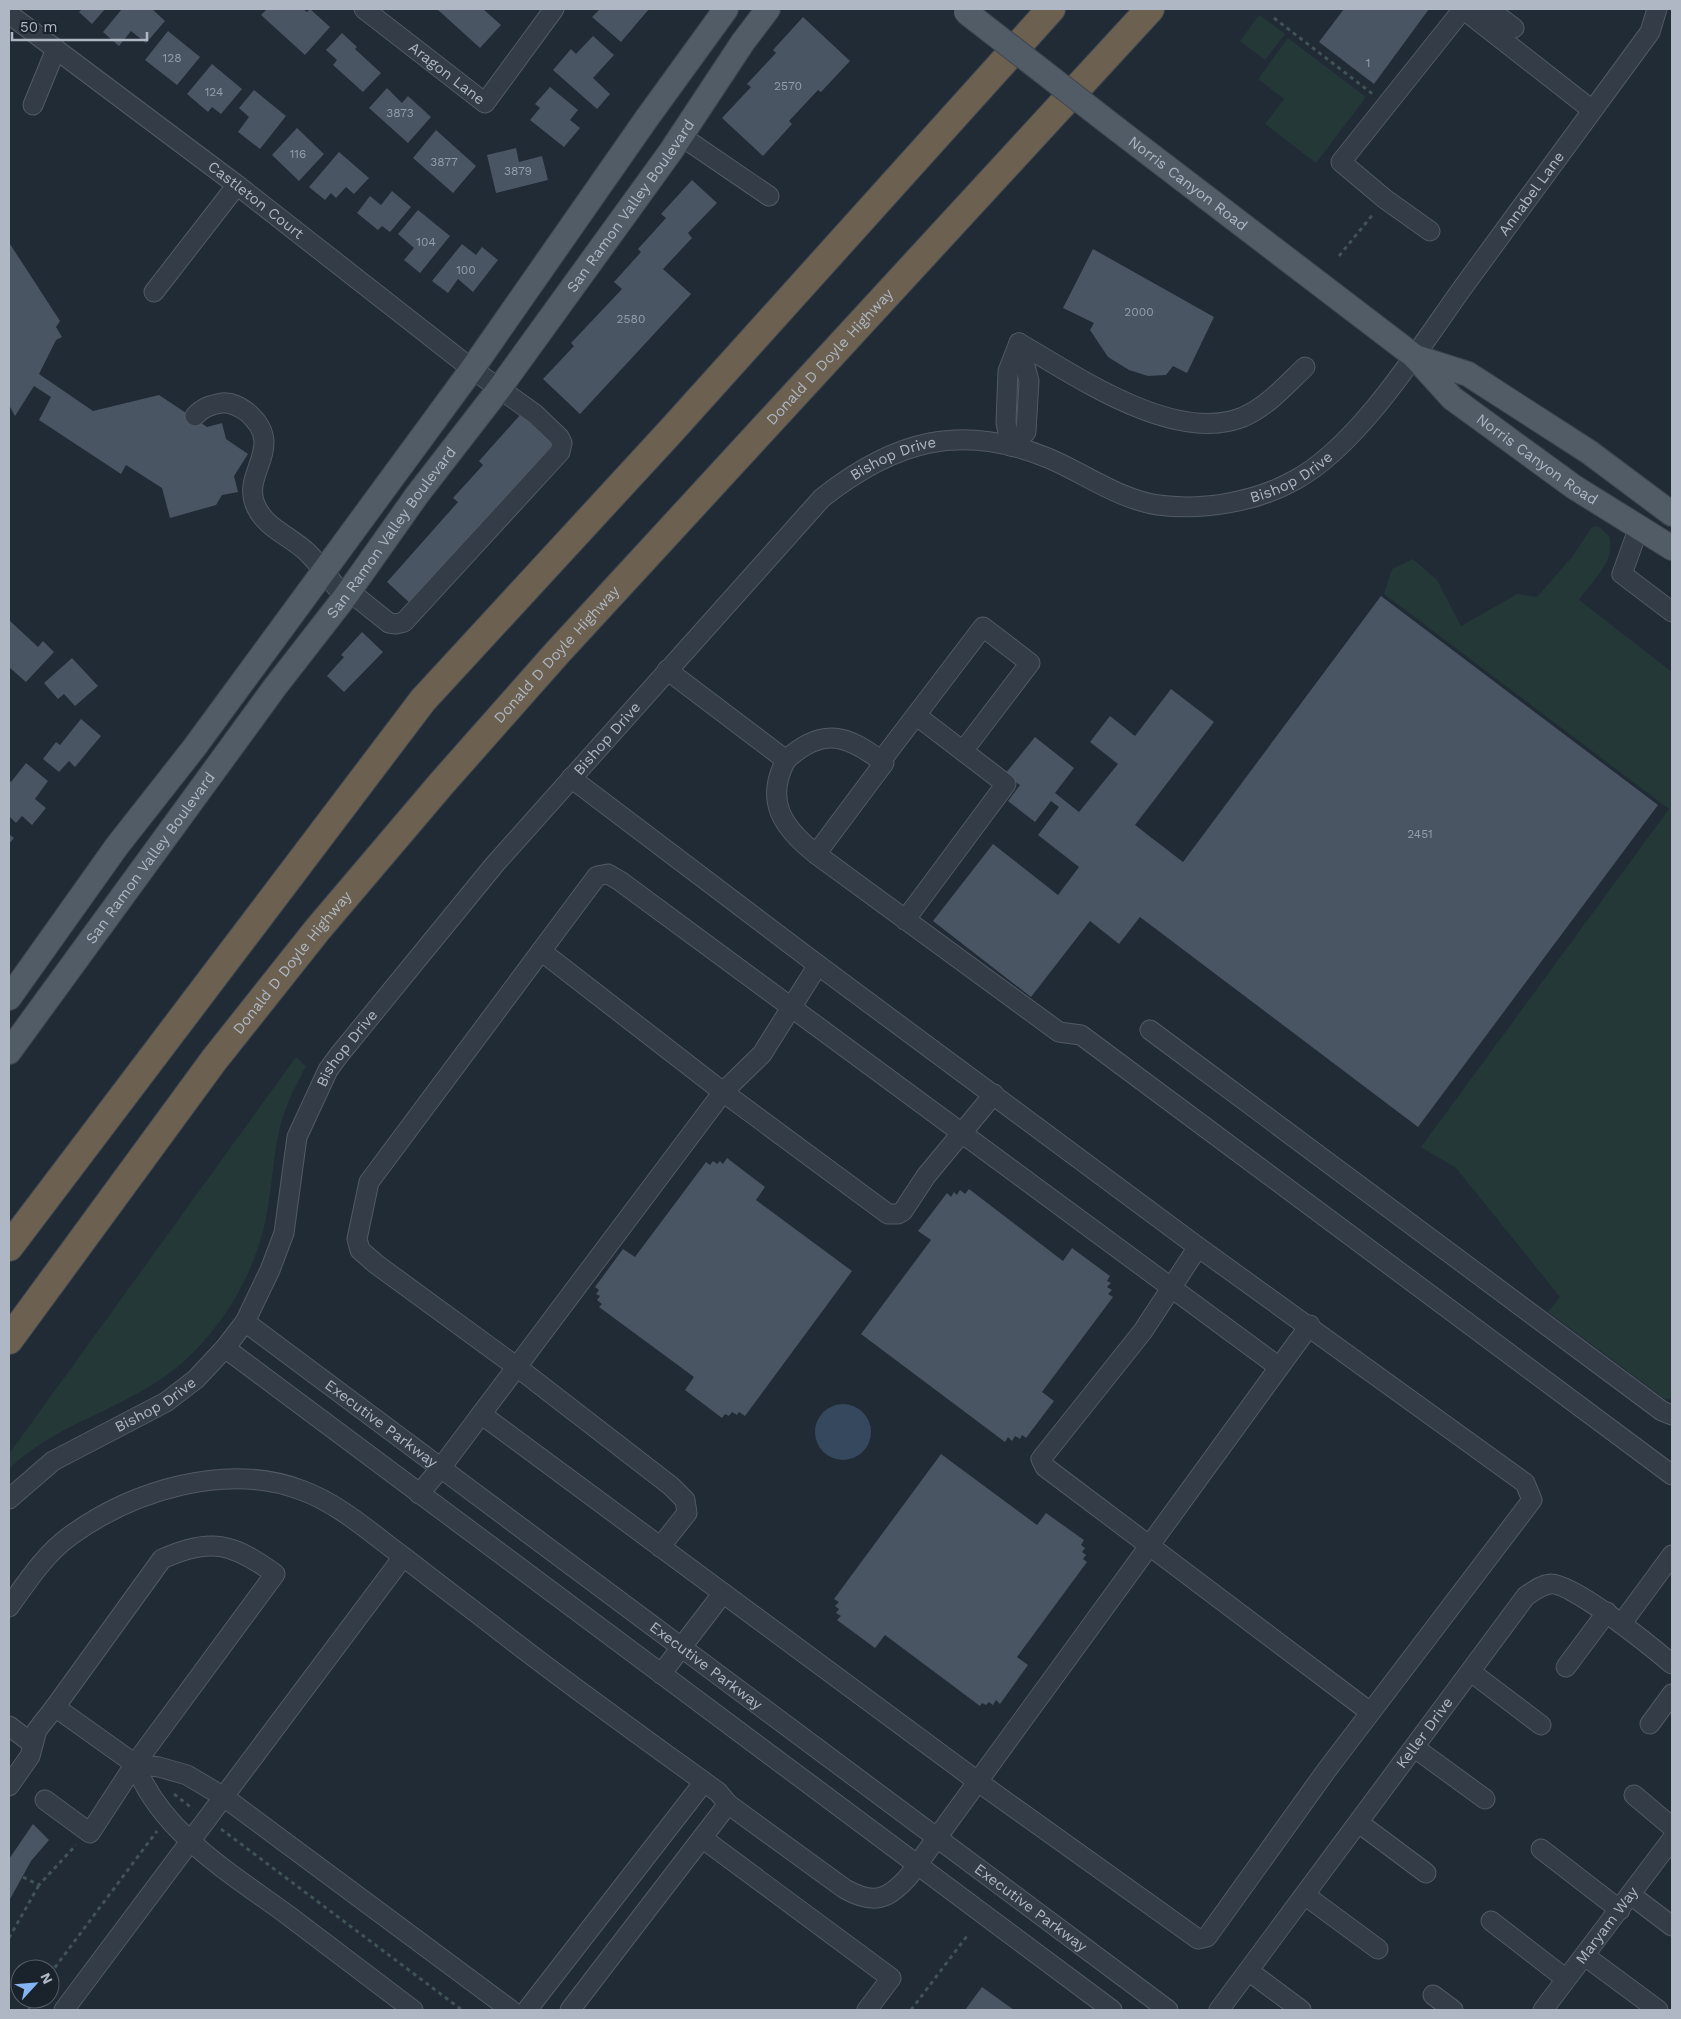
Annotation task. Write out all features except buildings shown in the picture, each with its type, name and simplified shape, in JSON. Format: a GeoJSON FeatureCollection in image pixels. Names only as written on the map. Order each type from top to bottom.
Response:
{"type":"FeatureCollection","features":[{"type":"Feature","properties":{"kind":"highway"},"geometry":{"type":"LineString","coordinates":[[9,1247],[423,700],[670,432],[1052,9]]}},
{"type":"Feature","properties":{"kind":"highway","name":"Donald D Doyle Highway"},"geometry":{"type":"LineString","coordinates":[[9,1340],[214,1060],[318,929],[442,783],[570,638],[1150,9]]}},
{"type":"Feature","properties":{"kind":"main road","name":"San Ramon Valley Boulevard"},"geometry":{"type":"LineString","coordinates":[[9,998],[117,846],[194,748],[472,369],[646,118],[726,9]]}},
{"type":"Feature","properties":{"kind":"main road","name":"San Ramon Valley Boulevard"},"geometry":{"type":"LineString","coordinates":[[9,1052],[275,687],[347,594],[417,495],[499,389],[681,136],[743,42],[768,9]]}},
{"type":"Feature","properties":{"kind":"main road","name":"Norris Canyon Road"},"geometry":{"type":"LineString","coordinates":[[964,11],[1414,356],[1452,398],[1574,487],[1672,548]]}},
{"type":"Feature","properties":{"kind":"main road","name":"Norris Canyon Road"},"geometry":{"type":"LineString","coordinates":[[1414,356],[1468,374],[1589,452],[1672,514]]}},
{"type":"Feature","properties":{"kind":"street","name":"Aragon Lane"},"geometry":{"type":"LineString","coordinates":[[364,9],[485,103],[554,9]]}},
{"type":"Feature","properties":{"kind":"street"},"geometry":{"type":"LineString","coordinates":[[1430,232],[1385,199],[1341,162],[1463,9],[1592,110]]}},
{"type":"Feature","properties":{"kind":"street"},"geometry":{"type":"LineString","coordinates":[[1489,9],[1514,28]]}},
{"type":"Feature","properties":{"kind":"street","name":"Annabel Lane"},"geometry":{"type":"LineString","coordinates":[[1414,356],[1650,32],[1657,9]]}},
{"type":"Feature","properties":{"kind":"street","name":"Castleton Court"},"geometry":{"type":"LineString","coordinates":[[9,14],[237,185],[472,369],[535,414],[559,437],[562,443],[560,452],[404,622],[396,624],[389,623],[347,594],[323,572],[307,552],[268,523],[255,504],[252,492],[263,456],[264,434],[253,417],[241,408],[228,402],[212,405],[195,416]]}},
{"type":"Feature","properties":{"kind":"street"},"geometry":{"type":"LineString","coordinates":[[33,105],[56,49]]}},
{"type":"Feature","properties":{"kind":"street"},"geometry":{"type":"LineString","coordinates":[[681,136],[769,196]]}},
{"type":"Feature","properties":{"kind":"street"},"geometry":{"type":"LineString","coordinates":[[154,292],[237,185]]}},
{"type":"Feature","properties":{"kind":"street"},"geometry":{"type":"LineString","coordinates":[[1011,446],[1006,423],[1008,371],[1019,343],[1101,390],[1149,413],[1180,421],[1213,422],[1242,418],[1265,405],[1305,367]]}},
{"type":"Feature","properties":{"kind":"street","name":"Bishop Drive"},"geometry":{"type":"LineString","coordinates":[[9,1499],[53,1461],[166,1402],[196,1379],[225,1348],[245,1322],[270,1270],[284,1233],[297,1137],[328,1070],[407,969],[494,864],[822,498],[867,465],[893,453],[946,440],[972,439],[1011,446],[1048,458],[1117,492],[1156,505],[1221,504],[1247,498],[1296,480],[1332,455],[1414,356]]}},
{"type":"Feature","properties":{"kind":"street"},"geometry":{"type":"LineString","coordinates":[[1640,527],[1622,574],[1672,612]]}},
{"type":"Feature","properties":{"kind":"street"},"geometry":{"type":"LineString","coordinates":[[881,761],[983,627],[1030,663],[963,751]]}},
{"type":"Feature","properties":{"kind":"street"},"geometry":{"type":"LineString","coordinates":[[667,670],[786,760]]}},
{"type":"Feature","properties":{"kind":"street"},"geometry":{"type":"LineString","coordinates":[[904,920],[1006,784],[917,716]]}},
{"type":"Feature","properties":{"kind":"street"},"geometry":{"type":"LineString","coordinates":[[816,854],[884,763],[855,742],[839,738],[822,739],[808,744],[786,760],[779,773],[777,786],[780,813],[795,838],[816,854],[904,920],[1059,1032],[1081,1035],[1672,1475]]}},
{"type":"Feature","properties":{"kind":"street"},"geometry":{"type":"LineString","coordinates":[[482,1414],[977,1781],[1198,1939],[1207,1937],[1370,1712],[1532,1500],[1525,1483],[1310,1325],[1198,1246],[818,965],[570,778]]}},
{"type":"Feature","properties":{"kind":"street"},"geometry":{"type":"LineString","coordinates":[[660,1547],[687,1513],[685,1500],[671,1486],[517,1367],[376,1264],[360,1250],[357,1239],[369,1182],[597,876],[608,874],[620,880],[1172,1290],[1279,1367]]}},
{"type":"Feature","properties":{"kind":"street"},"geometry":{"type":"LineString","coordinates":[[541,951],[724,1092],[888,1214],[898,1214],[903,1211],[926,1176],[994,1094]]}},
{"type":"Feature","properties":{"kind":"street"},"geometry":{"type":"LineString","coordinates":[[419,1494],[482,1414],[724,1092],[762,1054],[793,1009],[818,965]]}},
{"type":"Feature","properties":{"kind":"street"},"geometry":{"type":"LineString","coordinates":[[1150,1030],[1662,1411],[1672,1416]]}},
{"type":"Feature","properties":{"kind":"street"},"geometry":{"type":"LineString","coordinates":[[1198,1246],[1172,1290],[1111,1373],[1071,1419],[1041,1459],[1045,1467],[1370,1712]]}},
{"type":"Feature","properties":{"kind":"street","name":"Executive Parkway"},"geometry":{"type":"LineString","coordinates":[[245,1322],[1168,2010]]}},
{"type":"Feature","properties":{"kind":"street"},"geometry":{"type":"LineString","coordinates":[[9,1607],[38,1567],[69,1536],[101,1517],[151,1494],[184,1483],[228,1478],[272,1481],[302,1490],[340,1510],[718,1792],[728,1804],[838,1884],[859,1896],[884,1898],[895,1892],[916,1865],[1310,1325]]}},
{"type":"Feature","properties":{"kind":"street"},"geometry":{"type":"LineString","coordinates":[[225,1348],[1112,2010]]}},
{"type":"Feature","properties":{"kind":"street"},"geometry":{"type":"LineString","coordinates":[[9,1786],[30,1756],[37,1730],[162,1559],[185,1548],[206,1544],[247,1554],[275,1574],[135,1764],[90,1833],[45,1800]]}},
{"type":"Feature","properties":{"kind":"street"},"geometry":{"type":"LineString","coordinates":[[1566,1667],[1672,1555]]}},
{"type":"Feature","properties":{"kind":"street"},"geometry":{"type":"LineString","coordinates":[[64,2010],[192,1842],[403,1557]]}},
{"type":"Feature","properties":{"kind":"street","name":"Keller Drive"},"geometry":{"type":"LineString","coordinates":[[1219,2010],[1250,1972],[1526,1596],[1541,1586],[1552,1583],[1564,1587],[1614,1618],[1672,1664]]}},
{"type":"Feature","properties":{"kind":"street"},"geometry":{"type":"LineString","coordinates":[[662,1674],[723,1594]]}},
{"type":"Feature","properties":{"kind":"street"},"geometry":{"type":"LineString","coordinates":[[1471,1672],[1541,1725]]}},
{"type":"Feature","properties":{"kind":"street"},"geometry":{"type":"LineString","coordinates":[[1650,1724],[1672,1694]]}},
{"type":"Feature","properties":{"kind":"street"},"geometry":{"type":"LineString","coordinates":[[55,1707],[135,1764],[159,1767],[187,1775],[224,1797],[511,2010]]}},
{"type":"Feature","properties":{"kind":"street"},"geometry":{"type":"LineString","coordinates":[[9,1726],[33,1744]]}},
{"type":"Feature","properties":{"kind":"street"},"geometry":{"type":"LineString","coordinates":[[1415,1748],[1484,1799]]}},
{"type":"Feature","properties":{"kind":"street"},"geometry":{"type":"LineString","coordinates":[[135,1764],[143,1786],[157,1807],[192,1842],[413,2010]]}},
{"type":"Feature","properties":{"kind":"street"},"geometry":{"type":"LineString","coordinates":[[527,2010],[704,1782]]}},
{"type":"Feature","properties":{"kind":"street"},"geometry":{"type":"LineString","coordinates":[[1634,1795],[1672,1827]]}},
{"type":"Feature","properties":{"kind":"street"},"geometry":{"type":"LineString","coordinates":[[570,2010],[728,1804]]}},
{"type":"Feature","properties":{"kind":"street"},"geometry":{"type":"LineString","coordinates":[[1359,1822],[1426,1873]]}},
{"type":"Feature","properties":{"kind":"street"},"geometry":{"type":"LineString","coordinates":[[702,1838],[891,1978],[867,2010]]}},
{"type":"Feature","properties":{"kind":"street","name":"Maryam Way"},"geometry":{"type":"LineString","coordinates":[[1542,2010],[1585,1956],[1672,1839]]}},
{"type":"Feature","properties":{"kind":"street"},"geometry":{"type":"LineString","coordinates":[[1541,1849],[1625,1902],[1672,1926]]}},
{"type":"Feature","properties":{"kind":"street"},"geometry":{"type":"LineString","coordinates":[[1306,1896],[1378,1949]]}},
{"type":"Feature","properties":{"kind":"street"},"geometry":{"type":"LineString","coordinates":[[1491,1921],[1566,1979]]}},
{"type":"Feature","properties":{"kind":"street"},"geometry":{"type":"LineString","coordinates":[[1585,1956],[1658,2010]]}},
{"type":"Feature","properties":{"kind":"street"},"geometry":{"type":"LineString","coordinates":[[1250,1972],[1301,2010]]}},
{"type":"Feature","properties":{"kind":"street"},"geometry":{"type":"LineString","coordinates":[[1433,1996],[1452,2010]]}},
{"type":"Feature","properties":{"kind":"path"},"geometry":{"type":"LineString","coordinates":[[1274,18],[1386,104]]}},
{"type":"Feature","properties":{"kind":"path"},"geometry":{"type":"LineString","coordinates":[[1339,256],[1385,199]]}},
{"type":"Feature","properties":{"kind":"path"},"geometry":{"type":"LineString","coordinates":[[171,1792],[462,2010]]}},
{"type":"Feature","properties":{"kind":"path"},"geometry":{"type":"LineString","coordinates":[[60,1961],[161,1825]]}},
{"type":"Feature","properties":{"kind":"path"},"geometry":{"type":"LineString","coordinates":[[9,1938],[39,1885],[70,1849],[90,1833]]}},
{"type":"Feature","properties":{"kind":"path"},"geometry":{"type":"LineString","coordinates":[[23,1877],[39,1885]]}},
{"type":"Feature","properties":{"kind":"path"},"geometry":{"type":"LineString","coordinates":[[911,2010],[967,1936]]}},
{"type":"Feature","properties":{"kind":"green space"},"geometry":{"type":"Polygon","coordinates":[[[1259,15],[1285,34],[1265,60],[1240,41],[1259,15]]]}},
{"type":"Feature","properties":{"kind":"green space"},"geometry":{"type":"Polygon","coordinates":[[[1288,38],[1366,97],[1316,163],[1265,124],[1284,99],[1258,79],[1288,38]]]}},
{"type":"Feature","properties":{"kind":"green space"},"geometry":{"type":"Polygon","coordinates":[[[1598,526],[1609,536],[1609,554],[1602,570],[1579,600],[1672,672],[1672,1398],[1665,1399],[1548,1312],[1560,1297],[1456,1168],[1421,1147],[1669,809],[1384,594],[1392,569],[1413,559],[1437,580],[1461,626],[1517,594],[1537,597],[1572,557],[1592,527],[1598,526]]]}},
{"type":"Feature","properties":{"kind":"green space"},"geometry":{"type":"Polygon","coordinates":[[[296,1057],[306,1066],[283,1116],[275,1154],[264,1229],[249,1272],[227,1312],[198,1347],[162,1379],[118,1404],[50,1438],[9,1469],[9,1454],[296,1057]]]}},
{"type":"Feature","properties":{"kind":"water"},"geometry":{"type":"Polygon","coordinates":[[[843,1404],[854,1406],[863,1412],[869,1421],[871,1432],[869,1443],[863,1452],[854,1458],[843,1460],[832,1458],[823,1452],[817,1443],[815,1432],[817,1421],[823,1412],[832,1406],[843,1404]]]}}]}
